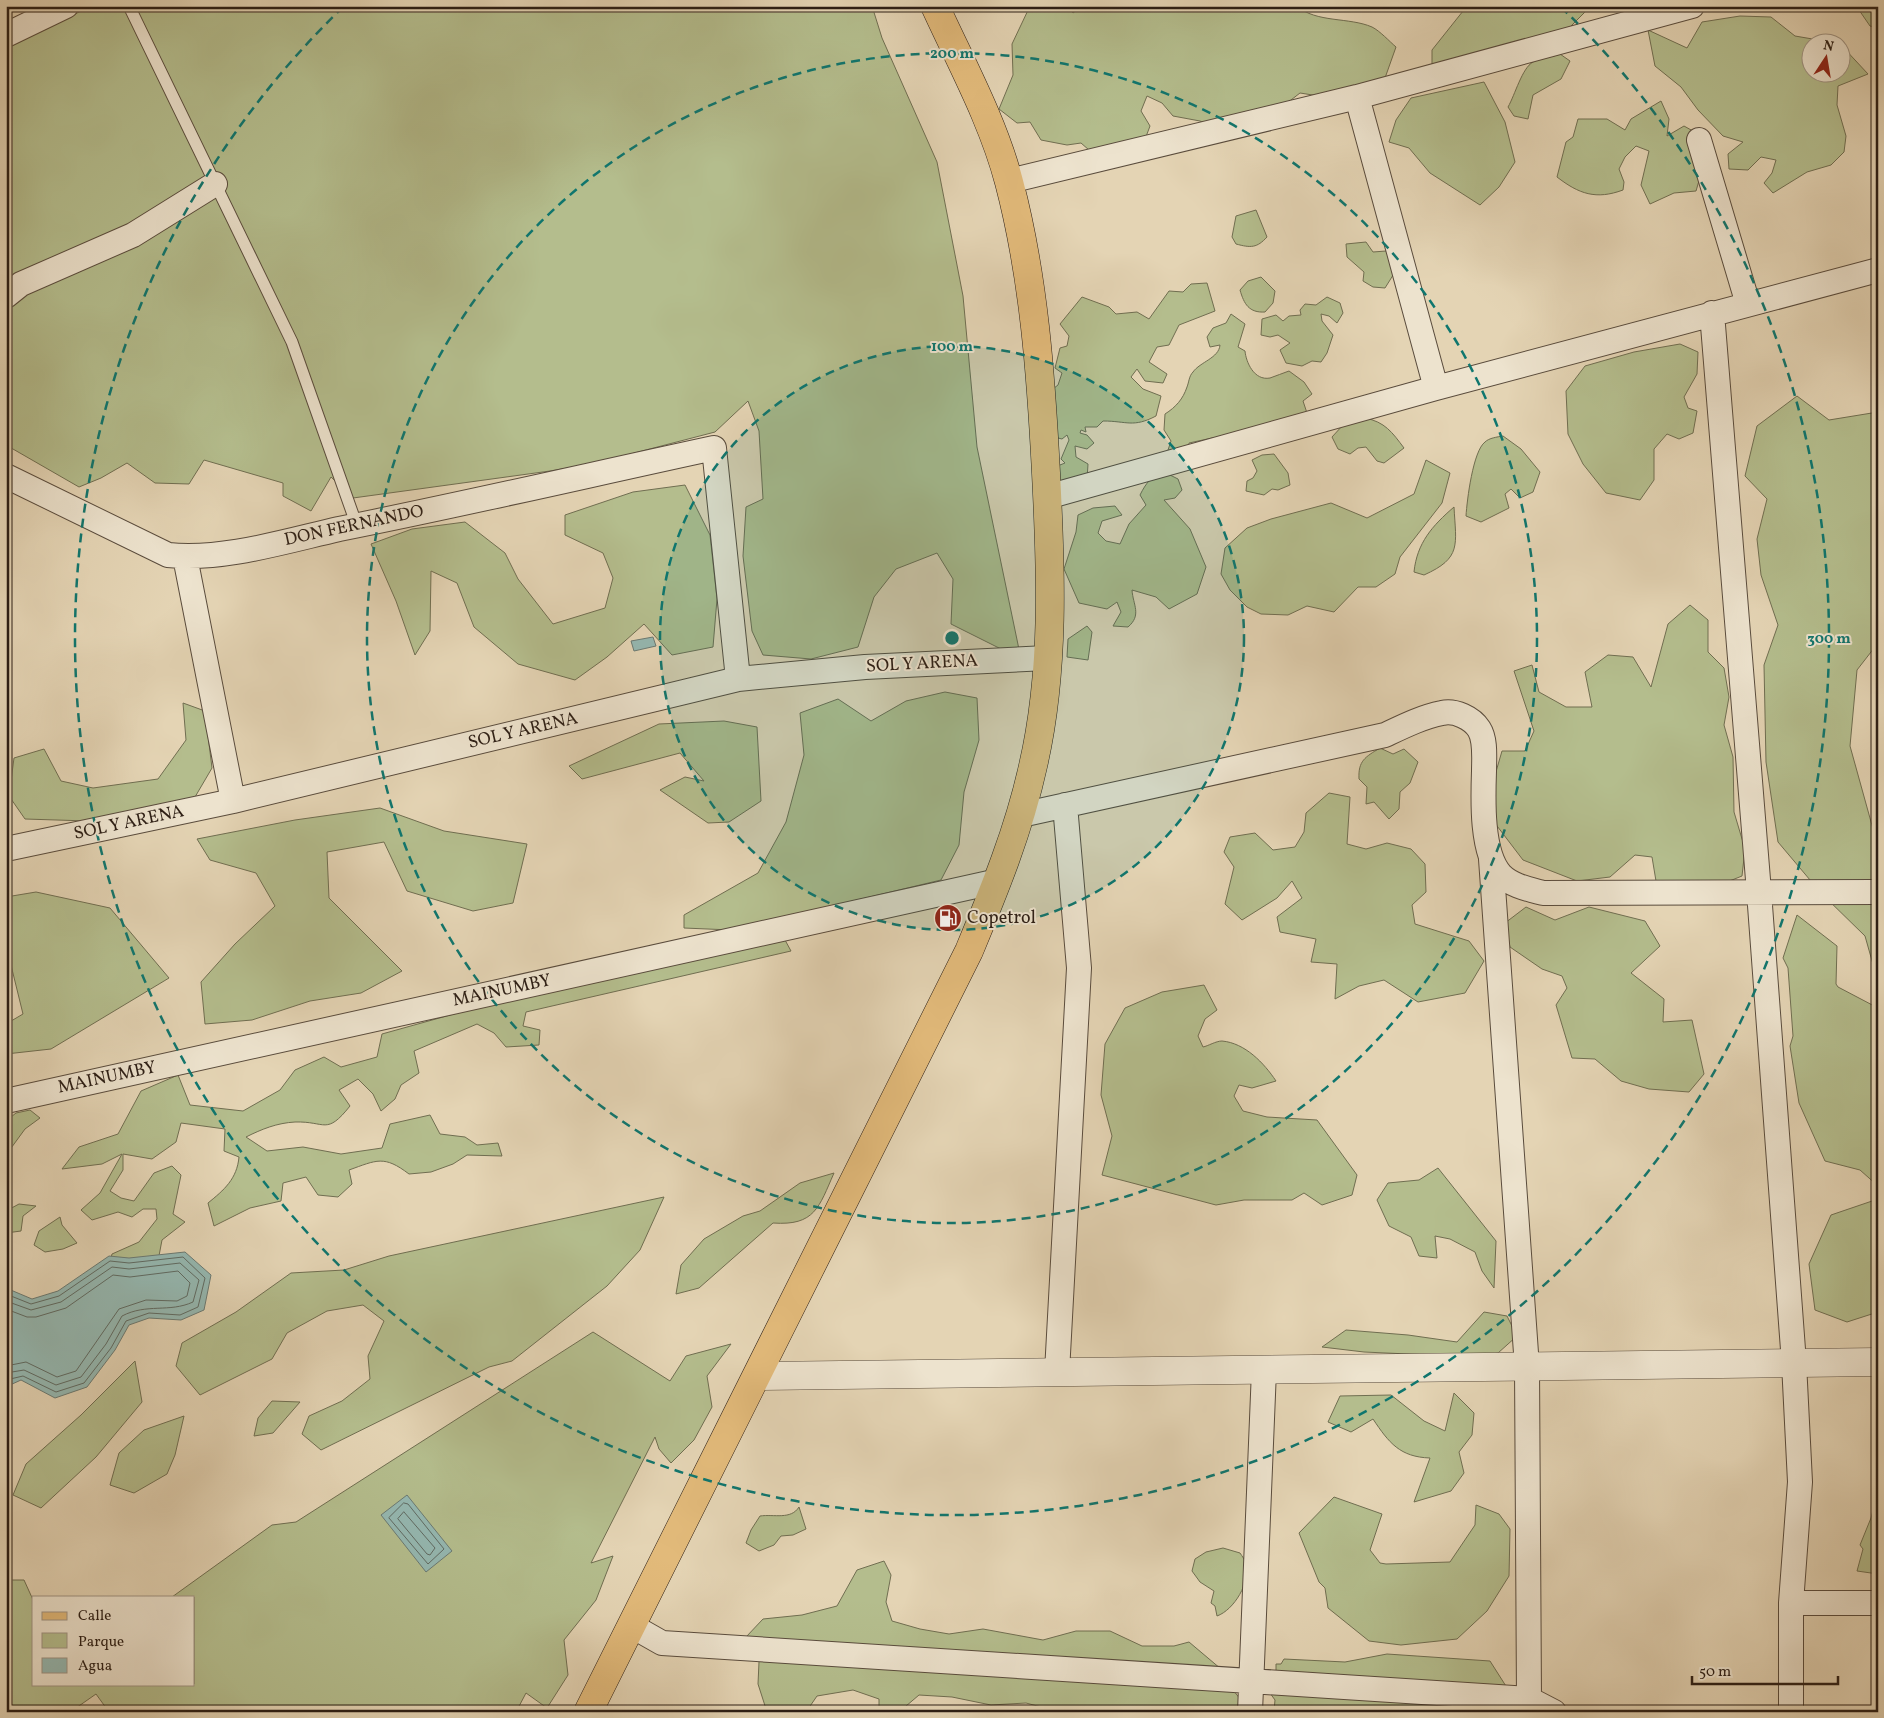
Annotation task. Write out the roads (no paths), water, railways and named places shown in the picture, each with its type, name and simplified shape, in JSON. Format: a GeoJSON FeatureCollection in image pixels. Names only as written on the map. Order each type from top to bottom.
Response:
{"type":"FeatureCollection","features":[{"type":"Feature","properties":{"kind":"main road"},"geometry":{"type":"LineString","coordinates":[[588,1712],[758,1376],[969,951],[998,881],[1021,815],[1034,765],[1042,714],[1047,658],[1050,578],[1042,399],[1027,265],[1009,181],[982,109],[935,6]]}},
{"type":"Feature","properties":{"kind":"street"},"geometry":{"type":"LineString","coordinates":[[6,35],[66,6]]}},
{"type":"Feature","properties":{"kind":"street"},"geometry":{"type":"LineString","coordinates":[[1009,181],[1357,97],[1692,6]]}},
{"type":"Feature","properties":{"kind":"street"},"geometry":{"type":"LineString","coordinates":[[1357,97],[1436,388]]}},
{"type":"Feature","properties":{"kind":"street"},"geometry":{"type":"LineString","coordinates":[[1699,140],[1748,304]]}},
{"type":"Feature","properties":{"kind":"street"},"geometry":{"type":"LineString","coordinates":[[6,296],[21,284],[133,235],[215,184]]}},
{"type":"Feature","properties":{"kind":"street"},"geometry":{"type":"LineString","coordinates":[[1047,497],[1436,388],[1878,270]]}},
{"type":"Feature","properties":{"kind":"street"},"geometry":{"type":"LineString","coordinates":[[1712,313],[1760,892],[1794,1362],[1800,1482],[1791,1603],[1792,1712]]}},
{"type":"Feature","properties":{"kind":"street","name":"DON FERNANDO"},"geometry":{"type":"LineString","coordinates":[[7,480],[168,555],[185,557],[217,554],[357,526],[714,448],[738,679]]}},
{"type":"Feature","properties":{"kind":"street"},"geometry":{"type":"LineString","coordinates":[[185,557],[233,801]]}},
{"type":"Feature","properties":{"kind":"street","name":"SOL Y ARENA"},"geometry":{"type":"LineString","coordinates":[[6,849],[233,801],[738,679],[865,667],[1047,658]]}},
{"type":"Feature","properties":{"kind":"street"},"geometry":{"type":"LineString","coordinates":[[1021,815],[1385,735],[1412,722],[1445,712],[1466,716],[1479,730],[1484,751],[1486,833],[1491,859],[1527,1367],[1529,1699]]}},
{"type":"Feature","properties":{"kind":"street"},"geometry":{"type":"LineString","coordinates":[[1058,1372],[1079,968],[1064,805]]}},
{"type":"Feature","properties":{"kind":"street"},"geometry":{"type":"LineString","coordinates":[[1491,859],[1502,875],[1520,888],[1543,893],[1878,892]]}},
{"type":"Feature","properties":{"kind":"street","name":"MAINUMBY"},"geometry":{"type":"LineString","coordinates":[[6,1100],[998,881]]}},
{"type":"Feature","properties":{"kind":"street"},"geometry":{"type":"LineString","coordinates":[[758,1376],[1878,1362]]}},
{"type":"Feature","properties":{"kind":"street"},"geometry":{"type":"LineString","coordinates":[[1250,1712],[1264,1370]]}},
{"type":"Feature","properties":{"kind":"street"},"geometry":{"type":"LineString","coordinates":[[1791,1603],[1878,1603]]}},
{"type":"Feature","properties":{"kind":"street"},"geometry":{"type":"LineString","coordinates":[[632,1626],[662,1643],[1529,1699],[1554,1712]]}},
{"type":"Feature","properties":{"kind":"lane"},"geometry":{"type":"LineString","coordinates":[[129,6],[292,342],[357,526]]}},
{"type":"Feature","properties":{"kind":"water"},"geometry":{"type":"Polygon","coordinates":[[[653,637],[656,646],[634,651],[631,641],[653,637]]]}},
{"type":"Feature","properties":{"kind":"water"},"geometry":{"type":"Polygon","coordinates":[[[185,1252],[211,1275],[204,1310],[181,1320],[149,1318],[129,1325],[115,1350],[87,1387],[55,1398],[21,1380],[10,1385],[6,1384],[6,1288],[32,1299],[58,1291],[109,1256],[129,1258],[185,1252]]]}},
{"type":"Feature","properties":{"kind":"water"},"geometry":{"type":"Polygon","coordinates":[[[407,1495],[452,1551],[426,1572],[381,1515],[407,1495]]]}},
{"type":"Feature","properties":{"kind":"place","name":"Copetrol"},"geometry":{"type":"Point","coordinates":[948,918]}}]}
